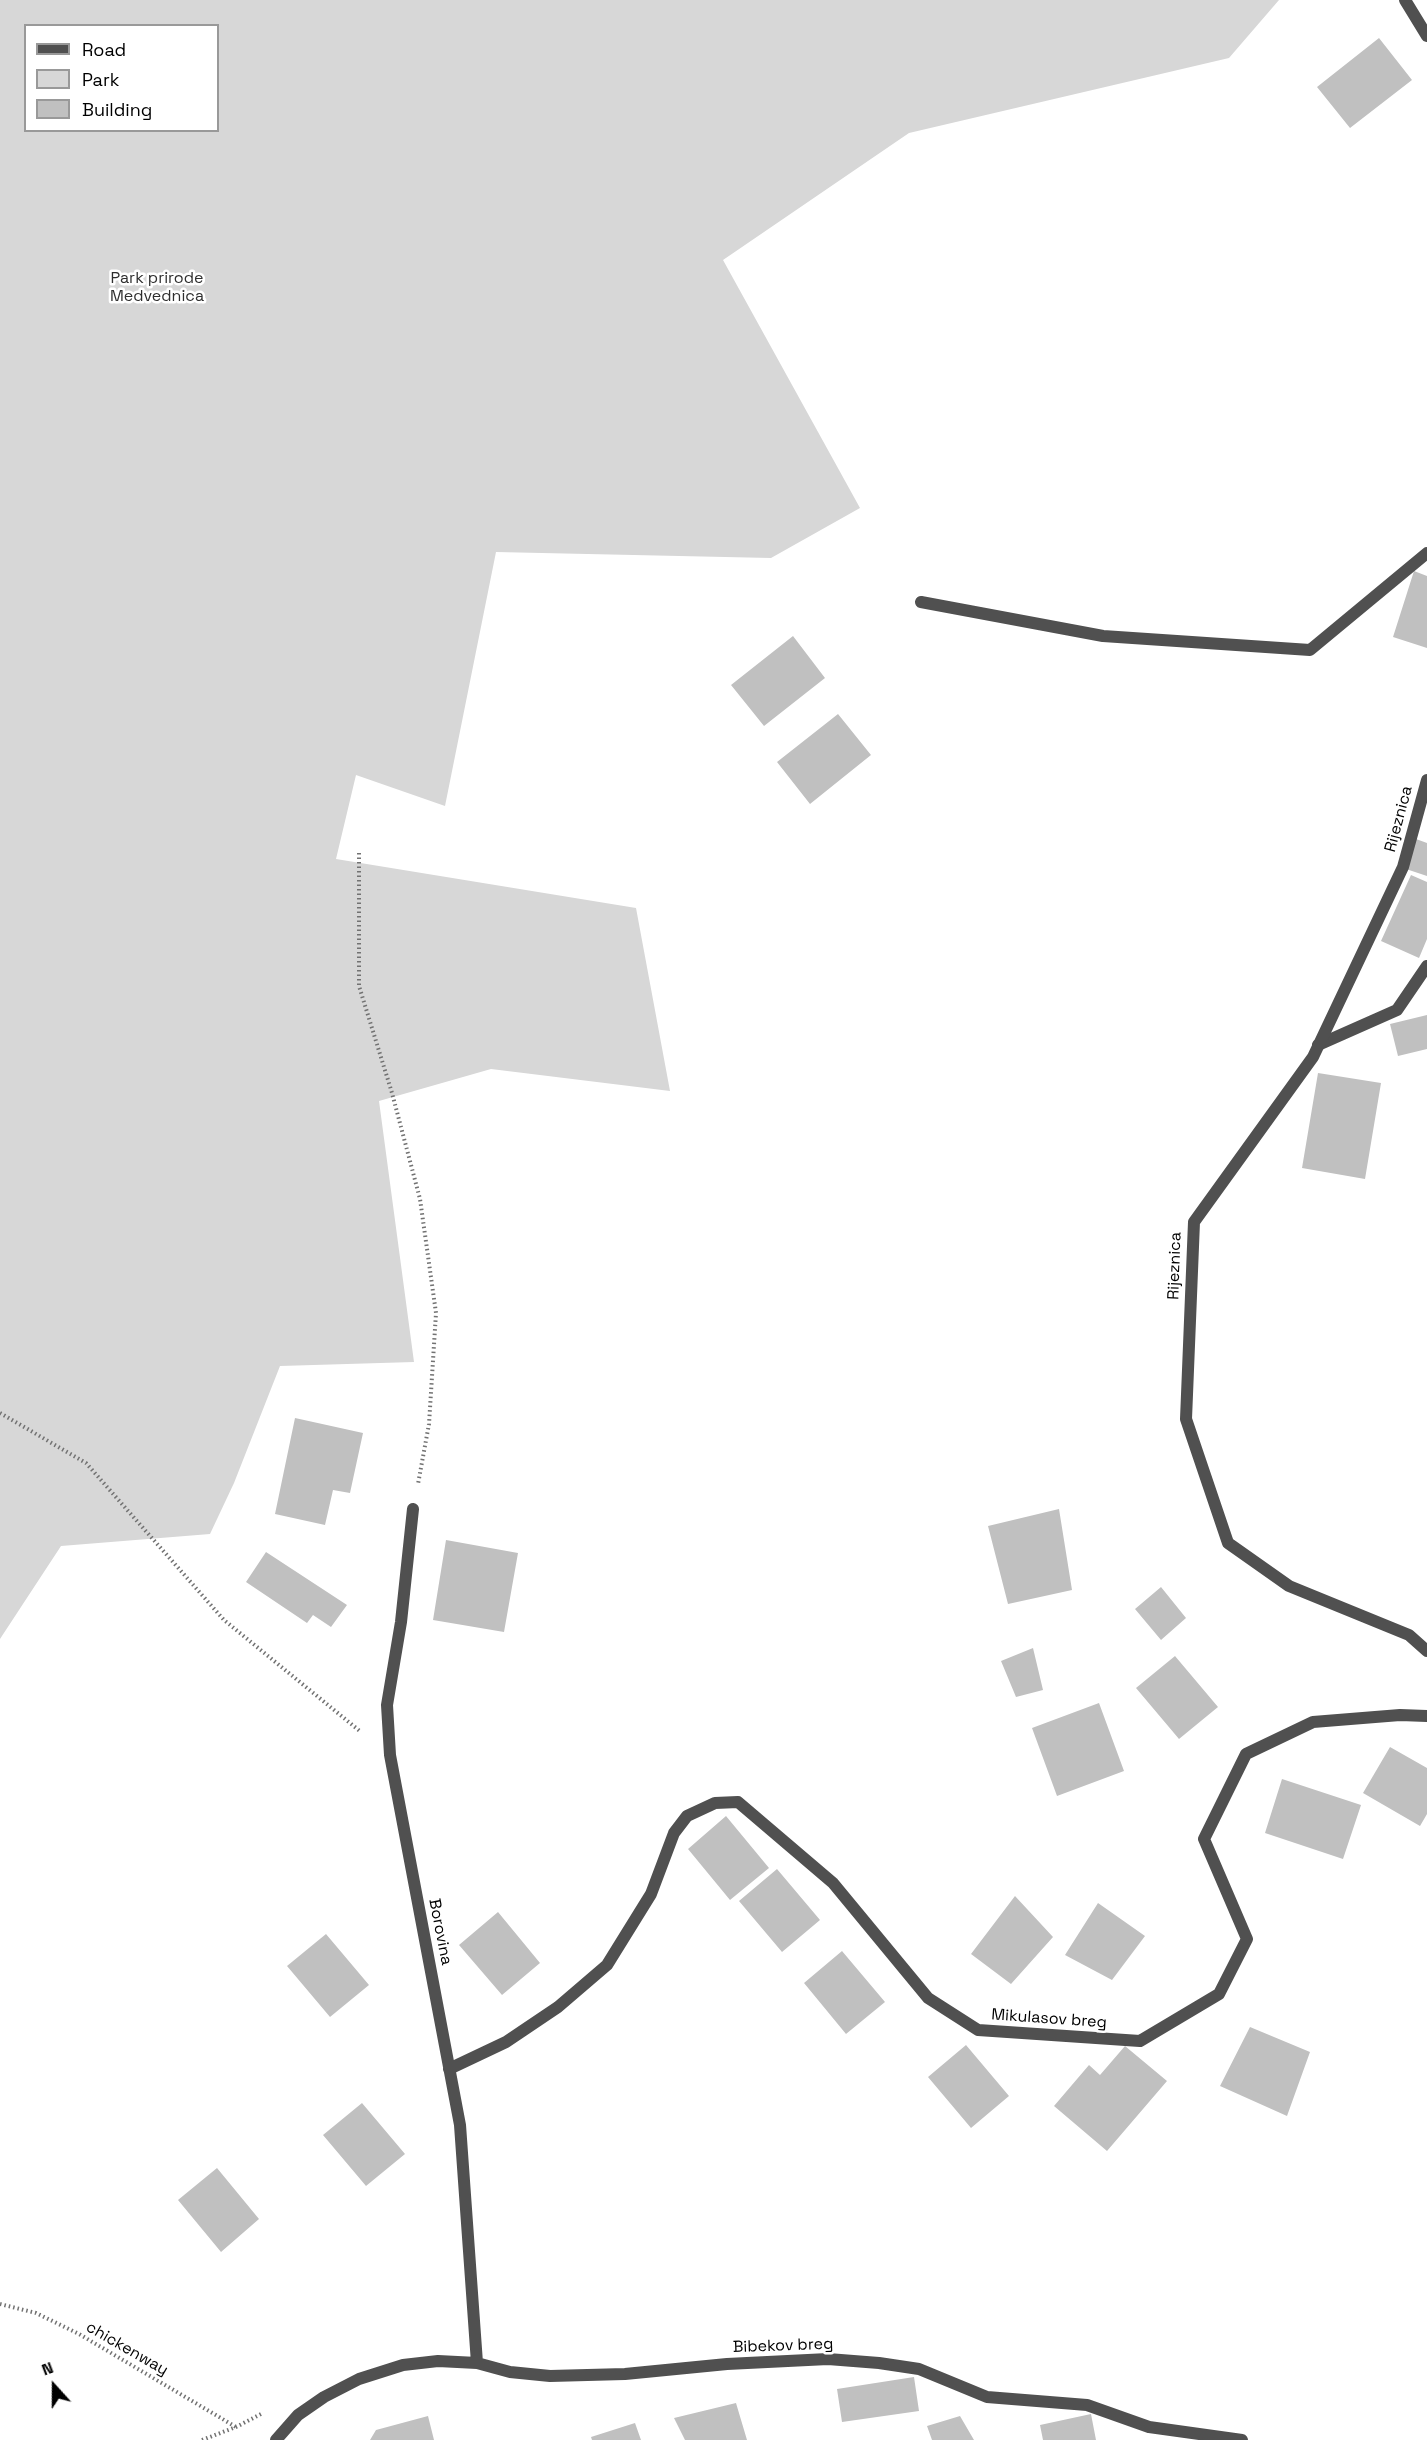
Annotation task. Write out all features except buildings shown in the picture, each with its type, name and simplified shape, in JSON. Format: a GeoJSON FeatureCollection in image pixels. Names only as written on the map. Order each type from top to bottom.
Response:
{"type":"FeatureCollection","features":[{"type":"Feature","properties":{"kind":"street"},"geometry":{"type":"LineString","coordinates":[[1405,0],[1427,36]]}},
{"type":"Feature","properties":{"kind":"street"},"geometry":{"type":"LineString","coordinates":[[921,602],[1103,636],[1310,650],[1427,553]]}},
{"type":"Feature","properties":{"kind":"street","name":"Rijeznica"},"geometry":{"type":"LineString","coordinates":[[1427,780],[1403,867],[1313,1057],[1194,1222],[1186,1419],[1228,1543],[1289,1586],[1409,1635],[1427,1651]]}},
{"type":"Feature","properties":{"kind":"street"},"geometry":{"type":"LineString","coordinates":[[1318,1045],[1397,1010],[1427,966]]}},
{"type":"Feature","properties":{"kind":"street","name":"Borovina"},"geometry":{"type":"LineString","coordinates":[[413,1509],[401,1623],[387,1705],[390,1755],[460,2125],[477,2363]]}},
{"type":"Feature","properties":{"kind":"street","name":"Mikulasov breg"},"geometry":{"type":"LineString","coordinates":[[449,2069],[506,2042],[558,2007],[607,1965],[651,1894],[674,1833],[687,1816],[715,1803],[738,1802],[833,1884],[928,1998],[978,2030],[1140,2041],[1219,1994],[1247,1939],[1204,1839],[1246,1754],[1313,1722],[1400,1715],[1427,1716]]}},
{"type":"Feature","properties":{"kind":"street","name":"Bibekov breg"},"geometry":{"type":"LineString","coordinates":[[276,2440],[298,2415],[324,2397],[359,2379],[403,2365],[438,2361],[477,2363],[510,2372],[550,2376],[626,2374],[728,2364],[828,2359],[879,2362],[919,2369],[987,2397],[1087,2405],[1149,2427],[1242,2440]]}},
{"type":"Feature","properties":{"kind":"path"},"geometry":{"type":"LineString","coordinates":[[359,853],[359,986],[392,1093],[420,1199],[435,1312],[429,1424],[413,1509]]}},
{"type":"Feature","properties":{"kind":"path"},"geometry":{"type":"LineString","coordinates":[[0,1413],[86,1463],[224,1620],[390,1755]]}},
{"type":"Feature","properties":{"kind":"path","name":"chickenway"},"geometry":{"type":"LineString","coordinates":[[0,2304],[36,2313],[79,2334],[236,2427]]}},
{"type":"Feature","properties":{"kind":"green space","name":"Park prirode Medvednica"},"geometry":{"type":"Polygon","coordinates":[[[0,0],[1279,0],[1229,58],[909,133],[723,260],[860,508],[771,558],[496,552],[445,806],[356,775],[336,859],[636,908],[670,1091],[491,1069],[379,1101],[414,1362],[280,1366],[234,1483],[210,1534],[61,1546],[0,1639],[0,0]]]}}]}
